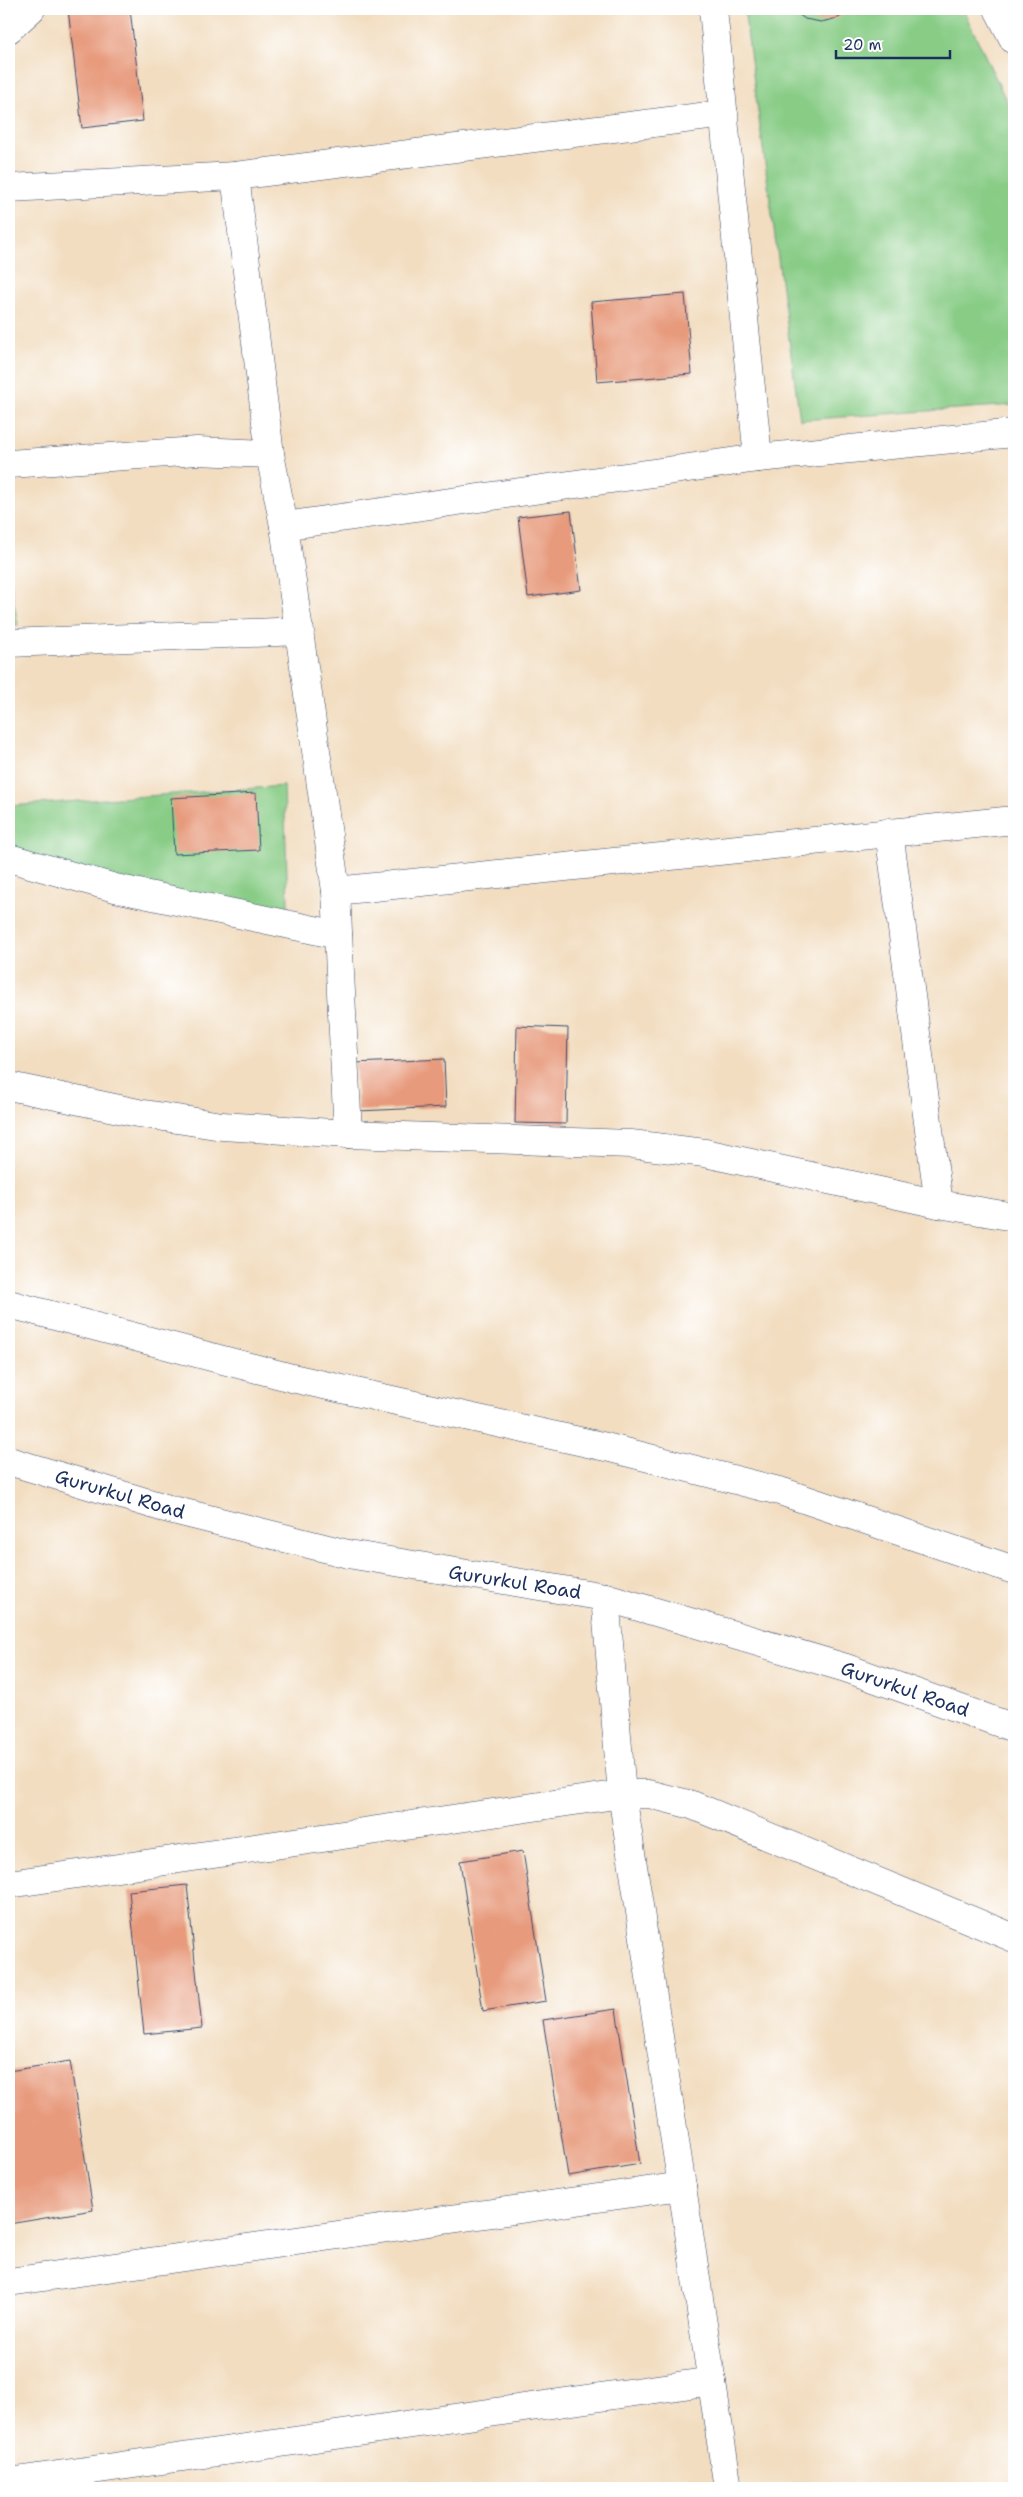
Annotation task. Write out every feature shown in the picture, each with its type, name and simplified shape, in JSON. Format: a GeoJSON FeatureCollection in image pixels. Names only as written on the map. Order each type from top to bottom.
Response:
{"type":"FeatureCollection","features":[{"type":"Feature","properties":{"kind":"street"},"geometry":{"type":"LineString","coordinates":[[9,29],[31,9]]}},
{"type":"Feature","properties":{"kind":"street"},"geometry":{"type":"LineString","coordinates":[[713,9],[758,458]]}},
{"type":"Feature","properties":{"kind":"street"},"geometry":{"type":"LineString","coordinates":[[1005,11],[1014,40]]}},
{"type":"Feature","properties":{"kind":"street"},"geometry":{"type":"LineString","coordinates":[[9,188],[235,176],[724,114]]}},
{"type":"Feature","properties":{"kind":"street"},"geometry":{"type":"LineString","coordinates":[[235,176],[270,454],[284,526],[300,631],[336,891],[348,1134]]}},
{"type":"Feature","properties":{"kind":"street"},"geometry":{"type":"LineString","coordinates":[[284,526],[758,458],[1014,433]]}},
{"type":"Feature","properties":{"kind":"street"},"geometry":{"type":"LineString","coordinates":[[9,464],[197,451],[270,454]]}},
{"type":"Feature","properties":{"kind":"street"},"geometry":{"type":"LineString","coordinates":[[9,643],[300,631]]}},
{"type":"Feature","properties":{"kind":"street"},"geometry":{"type":"LineString","coordinates":[[336,891],[1014,820]]}},
{"type":"Feature","properties":{"kind":"street"},"geometry":{"type":"LineString","coordinates":[[889,832],[939,1204]]}},
{"type":"Feature","properties":{"kind":"street"},"geometry":{"type":"LineString","coordinates":[[9,858],[114,888],[338,935]]}},
{"type":"Feature","properties":{"kind":"street"},"geometry":{"type":"LineString","coordinates":[[9,1086],[138,1113],[222,1126],[348,1134],[631,1144],[705,1153],[939,1204],[1014,1217]]}},
{"type":"Feature","properties":{"kind":"street"},"geometry":{"type":"LineString","coordinates":[[9,1304],[292,1378],[606,1447],[783,1492],[1014,1570]]}},
{"type":"Feature","properties":{"kind":"street","name":"Gururkul Road"},"geometry":{"type":"LineString","coordinates":[[9,1462],[165,1508],[348,1554],[605,1597],[846,1668],[1014,1728]]}},
{"type":"Feature","properties":{"kind":"street"},"geometry":{"type":"LineString","coordinates":[[605,1597],[622,1794],[728,2488]]}},
{"type":"Feature","properties":{"kind":"street"},"geometry":{"type":"LineString","coordinates":[[9,1884],[622,1794],[649,1794],[692,1805],[1014,1938]]}},
{"type":"Feature","properties":{"kind":"street"},"geometry":{"type":"LineString","coordinates":[[9,2282],[682,2186]]}},
{"type":"Feature","properties":{"kind":"street"},"geometry":{"type":"LineString","coordinates":[[9,2482],[712,2381]]}},
{"type":"Feature","properties":{"kind":"green space"},"geometry":{"type":"Polygon","coordinates":[[[744,9],[963,9],[1014,117],[1014,405],[800,420],[744,9]]]}},
{"type":"Feature","properties":{"kind":"green space"},"geometry":{"type":"Polygon","coordinates":[[[9,575],[18,625],[9,626],[9,575]]]}},
{"type":"Feature","properties":{"kind":"green space"},"geometry":{"type":"Polygon","coordinates":[[[284,786],[289,934],[9,853],[9,806],[284,786]]]}},
{"type":"Feature","properties":{"kind":"building"},"geometry":{"type":"Polygon","coordinates":[[[68,9],[130,9],[143,121],[82,128],[68,9]]]}},
{"type":"Feature","properties":{"kind":"building"},"geometry":{"type":"Polygon","coordinates":[[[791,9],[853,9],[838,18],[821,22],[805,19],[791,9]]]}},
{"type":"Feature","properties":{"kind":"building"},"geometry":{"type":"Polygon","coordinates":[[[685,294],[692,374],[597,382],[591,302],[685,294]]]}},
{"type":"Feature","properties":{"kind":"building"},"geometry":{"type":"Polygon","coordinates":[[[571,511],[581,590],[528,597],[518,517],[571,511]]]}},
{"type":"Feature","properties":{"kind":"building"},"geometry":{"type":"Polygon","coordinates":[[[256,793],[259,850],[174,854],[171,798],[256,793]]]}},
{"type":"Feature","properties":{"kind":"building"},"geometry":{"type":"Polygon","coordinates":[[[517,1026],[568,1028],[566,1124],[515,1123],[517,1026]]]}},
{"type":"Feature","properties":{"kind":"building"},"geometry":{"type":"Polygon","coordinates":[[[444,1059],[446,1107],[358,1111],[355,1063],[444,1059]]]}},
{"type":"Feature","properties":{"kind":"building"},"geometry":{"type":"Polygon","coordinates":[[[523,1851],[546,2001],[483,2011],[460,1861],[523,1851]]]}},
{"type":"Feature","properties":{"kind":"building"},"geometry":{"type":"Polygon","coordinates":[[[187,1885],[202,2028],[144,2034],[129,1891],[187,1885]]]}},
{"type":"Feature","properties":{"kind":"building"},"geometry":{"type":"Polygon","coordinates":[[[616,2009],[640,2164],[568,2176],[543,2020],[616,2009]]]}},
{"type":"Feature","properties":{"kind":"building"},"geometry":{"type":"Polygon","coordinates":[[[70,2061],[93,2210],[9,2224],[9,2071],[70,2061]]]}}]}
